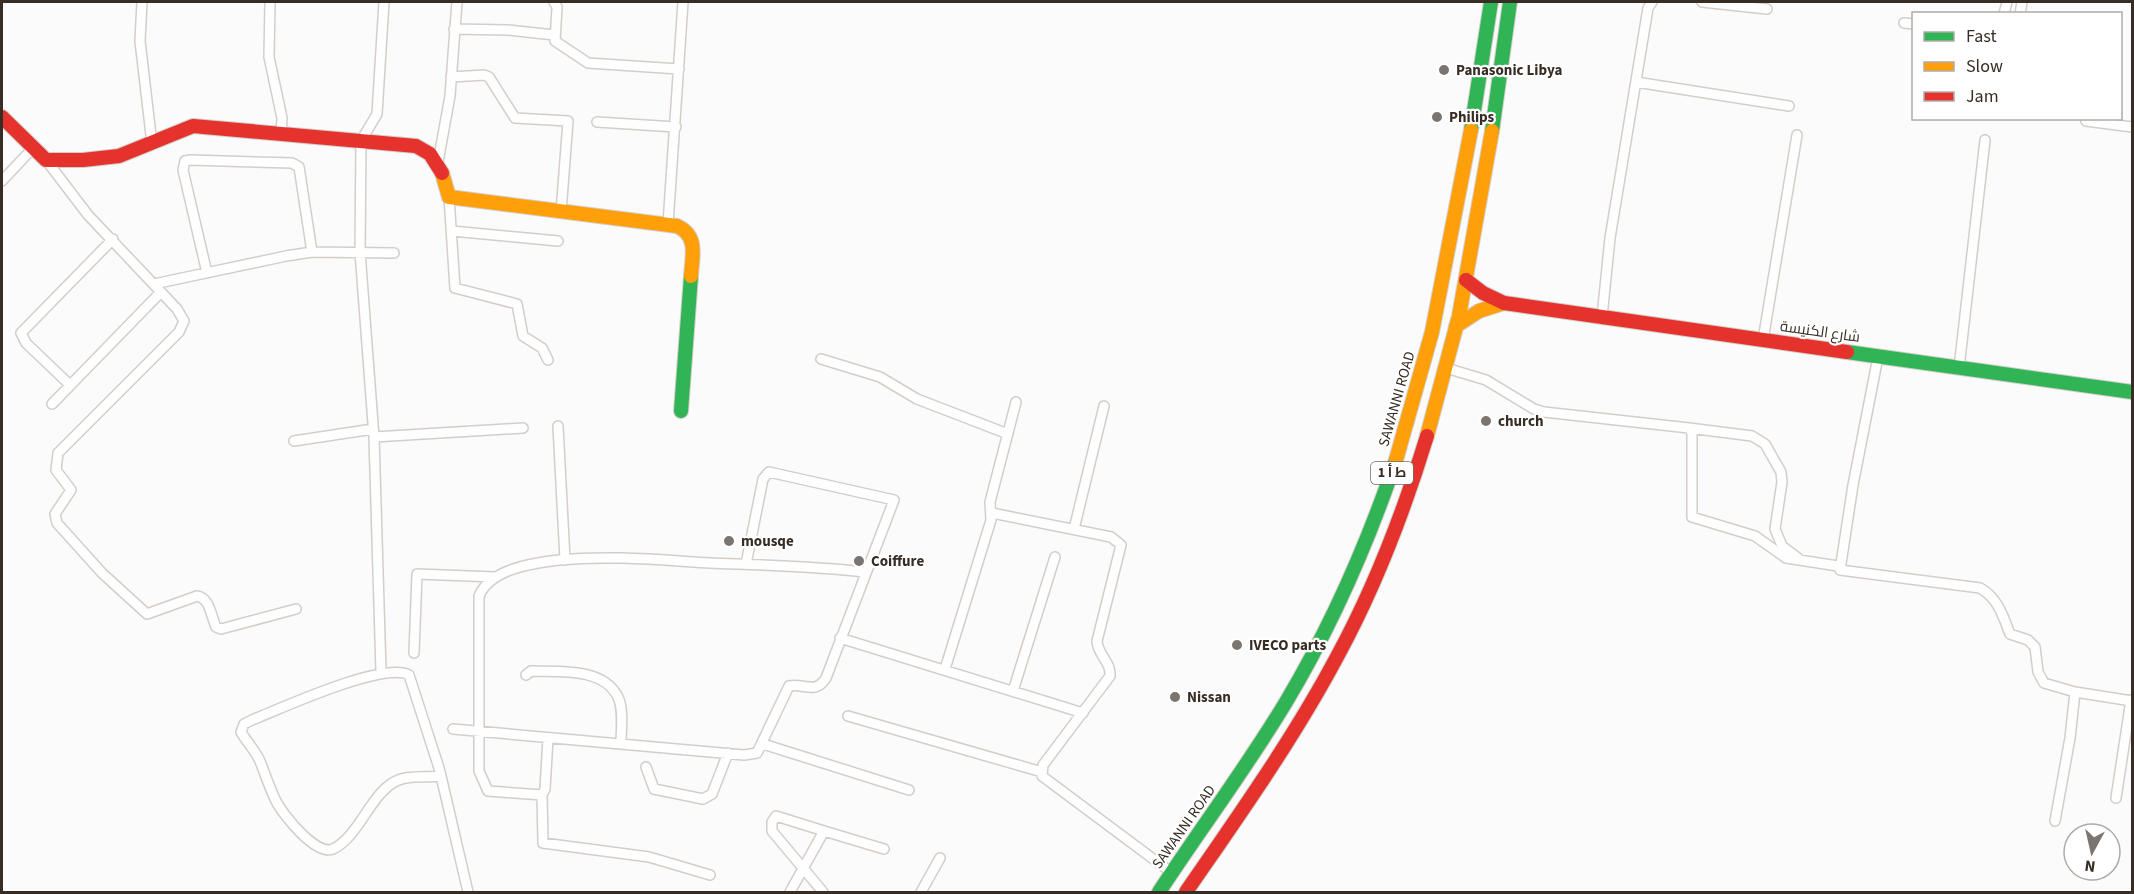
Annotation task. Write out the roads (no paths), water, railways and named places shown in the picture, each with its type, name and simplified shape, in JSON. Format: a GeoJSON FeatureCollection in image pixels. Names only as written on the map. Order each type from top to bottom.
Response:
{"type":"FeatureCollection","features":[{"type":"Feature","properties":{"kind":"main road","name":"SAWANNI ROAD"},"geometry":{"type":"LineString","coordinates":[[1159,892],[1218,809],[1276,719],[1337,606],[1372,528],[1406,431],[1443,289],[1491,2]]}},
{"type":"Feature","properties":{"kind":"main road","name":"ط أ 1"},"geometry":{"type":"LineString","coordinates":[[1186,892],[1288,741],[1358,617],[1418,468],[1446,368],[1466,280],[1510,2]]}},
{"type":"Feature","properties":{"kind":"main road"},"geometry":{"type":"LineString","coordinates":[[2,117],[46,160],[121,156],[152,144],[176,130],[193,126],[416,146],[431,153],[438,162],[449,197],[668,224],[689,232],[693,244],[681,411]]}},
{"type":"Feature","properties":{"kind":"main road","name":"شارع الكنيسة"},"geometry":{"type":"LineString","coordinates":[[1466,280],[1484,293],[1504,303],[2133,392]]}},
{"type":"Feature","properties":{"kind":"main road","name":"شارع الكنيسة"},"geometry":{"type":"LineString","coordinates":[[1456,326],[1479,311],[1504,303]]}},
{"type":"Feature","properties":{"kind":"street"},"geometry":{"type":"LineString","coordinates":[[142,2],[140,41],[152,144]]}},
{"type":"Feature","properties":{"kind":"street"},"geometry":{"type":"LineString","coordinates":[[270,2],[269,57],[282,118],[281,134]]}},
{"type":"Feature","properties":{"kind":"street"},"geometry":{"type":"LineString","coordinates":[[381,672],[373,433],[360,252],[361,141],[377,114],[384,2]]}},
{"type":"Feature","properties":{"kind":"street"},"geometry":{"type":"LineString","coordinates":[[438,162],[450,96],[457,2]]}},
{"type":"Feature","properties":{"kind":"street"},"geometry":{"type":"LineString","coordinates":[[554,2],[557,7],[554,35],[558,45],[588,63],[680,69]]}},
{"type":"Feature","properties":{"kind":"street"},"geometry":{"type":"LineString","coordinates":[[668,224],[683,2]]}},
{"type":"Feature","properties":{"kind":"street"},"geometry":{"type":"LineString","coordinates":[[1602,317],[1610,238],[1648,8],[1652,2]]}},
{"type":"Feature","properties":{"kind":"street"},"geometry":{"type":"LineString","coordinates":[[1702,2],[1767,9]]}},
{"type":"Feature","properties":{"kind":"street"},"geometry":{"type":"LineString","coordinates":[[454,29],[508,30],[554,35]]}},
{"type":"Feature","properties":{"kind":"street"},"geometry":{"type":"LineString","coordinates":[[451,77],[484,75],[489,77],[515,118],[568,121],[561,212]]}},
{"type":"Feature","properties":{"kind":"street"},"geometry":{"type":"LineString","coordinates":[[1636,82],[1789,106]]}},
{"type":"Feature","properties":{"kind":"street"},"geometry":{"type":"LineString","coordinates":[[2086,121],[2133,127]]}},
{"type":"Feature","properties":{"kind":"street"},"geometry":{"type":"LineString","coordinates":[[597,122],[676,127]]}},
{"type":"Feature","properties":{"kind":"street"},"geometry":{"type":"LineString","coordinates":[[1763,340],[1797,135]]}},
{"type":"Feature","properties":{"kind":"street"},"geometry":{"type":"LineString","coordinates":[[1959,368],[1985,140]]}},
{"type":"Feature","properties":{"kind":"street"},"geometry":{"type":"LineString","coordinates":[[2,181],[34,147]]}},
{"type":"Feature","properties":{"kind":"street"},"geometry":{"type":"LineString","coordinates":[[46,160],[82,207],[183,317],[183,326],[58,453],[56,470],[70,490],[55,514],[57,523],[102,573],[147,614],[197,596],[202,597],[206,600],[216,627],[221,629],[296,609]]}},
{"type":"Feature","properties":{"kind":"street"},"geometry":{"type":"LineString","coordinates":[[207,273],[184,177],[183,164],[190,160],[292,163],[299,167],[312,252]]}},
{"type":"Feature","properties":{"kind":"street"},"geometry":{"type":"LineString","coordinates":[[449,197],[455,288],[517,304],[523,336],[542,348],[548,360]]}},
{"type":"Feature","properties":{"kind":"street"},"geometry":{"type":"LineString","coordinates":[[452,231],[558,241]]}},
{"type":"Feature","properties":{"kind":"street"},"geometry":{"type":"LineString","coordinates":[[70,385],[26,344],[21,333],[113,239]]}},
{"type":"Feature","properties":{"kind":"street"},"geometry":{"type":"LineString","coordinates":[[154,284],[312,252],[394,253]]}},
{"type":"Feature","properties":{"kind":"street"},"geometry":{"type":"LineString","coordinates":[[52,404],[161,292]]}},
{"type":"Feature","properties":{"kind":"street"},"geometry":{"type":"LineString","coordinates":[[1838,566],[1878,357]]}},
{"type":"Feature","properties":{"kind":"street"},"geometry":{"type":"LineString","coordinates":[[821,359],[880,377],[917,399],[1008,434]]}},
{"type":"Feature","properties":{"kind":"street"},"geometry":{"type":"LineString","coordinates":[[1446,368],[1486,380],[1534,409],[1544,412],[1752,436],[1765,444],[1781,472],[1782,482],[1775,529],[1782,546],[1801,561]]}},
{"type":"Feature","properties":{"kind":"street"},"geometry":{"type":"LineString","coordinates":[[945,669],[992,513],[990,502],[1016,402]]}},
{"type":"Feature","properties":{"kind":"street"},"geometry":{"type":"LineString","coordinates":[[1074,529],[1104,406]]}},
{"type":"Feature","properties":{"kind":"street"},"geometry":{"type":"LineString","coordinates":[[558,426],[565,560]]}},
{"type":"Feature","properties":{"kind":"street"},"geometry":{"type":"LineString","coordinates":[[294,441],[373,433],[523,428]]}},
{"type":"Feature","properties":{"kind":"street"},"geometry":{"type":"LineString","coordinates":[[1689,428],[1692,433],[1692,517],[1755,536],[1786,558],[1838,566],[1843,572],[1913,578],[1986,592],[2006,619],[2010,634],[2028,640],[2035,647],[2041,680],[2048,685],[2075,692],[2132,701],[2116,798]]}},
{"type":"Feature","properties":{"kind":"street"},"geometry":{"type":"LineString","coordinates":[[453,729],[752,755],[757,753],[789,686],[813,689],[822,684],[865,572],[894,505],[894,500],[769,472],[763,479],[746,564]]}},
{"type":"Feature","properties":{"kind":"street"},"geometry":{"type":"LineString","coordinates":[[992,513],[1116,539],[1121,544],[1097,641],[1099,652],[1110,667],[1110,676],[1043,765],[1042,772],[1044,778],[1172,873]]}},
{"type":"Feature","properties":{"kind":"street"},"geometry":{"type":"LineString","coordinates":[[1013,692],[1055,557]]}},
{"type":"Feature","properties":{"kind":"street"},"geometry":{"type":"LineString","coordinates":[[542,795],[485,789],[479,771],[479,596],[486,583],[495,577],[543,562],[565,560],[650,560],[865,572]]}},
{"type":"Feature","properties":{"kind":"street"},"geometry":{"type":"LineString","coordinates":[[414,653],[417,574],[495,577]]}},
{"type":"Feature","properties":{"kind":"street"},"geometry":{"type":"LineString","coordinates":[[840,638],[1083,713]]}},
{"type":"Feature","properties":{"kind":"street"},"geometry":{"type":"LineString","coordinates":[[526,675],[531,671],[580,673],[603,681],[618,698],[621,744]]}},
{"type":"Feature","properties":{"kind":"street"},"geometry":{"type":"LineString","coordinates":[[441,776],[415,777],[392,783],[374,800],[342,842],[333,849],[320,848],[309,840],[277,804],[258,756],[241,732],[244,724],[381,672],[404,672],[413,680],[441,776],[468,892]]}},
{"type":"Feature","properties":{"kind":"street"},"geometry":{"type":"LineString","coordinates":[[2055,821],[2070,738],[2075,692]]}},
{"type":"Feature","properties":{"kind":"street"},"geometry":{"type":"LineString","coordinates":[[848,716],[1042,772]]}},
{"type":"Feature","properties":{"kind":"street"},"geometry":{"type":"LineString","coordinates":[[548,738],[545,789],[542,795],[543,843],[649,857],[710,875]]}},
{"type":"Feature","properties":{"kind":"street"},"geometry":{"type":"LineString","coordinates":[[763,744],[909,790]]}},
{"type":"Feature","properties":{"kind":"street"},"geometry":{"type":"LineString","coordinates":[[646,767],[654,789],[703,799],[712,794],[728,753]]}},
{"type":"Feature","properties":{"kind":"street"},"geometry":{"type":"LineString","coordinates":[[823,892],[772,831],[772,822],[776,816],[884,849]]}},
{"type":"Feature","properties":{"kind":"street"},"geometry":{"type":"LineString","coordinates":[[790,892],[824,831]]}},
{"type":"Feature","properties":{"kind":"street"},"geometry":{"type":"LineString","coordinates":[[921,892],[940,858]]}},
{"type":"Feature","properties":{"kind":"place","name":"Panasonic Libya"},"geometry":{"type":"Point","coordinates":[1444,70]}},
{"type":"Feature","properties":{"kind":"place","name":"Philips"},"geometry":{"type":"Point","coordinates":[1437,117]}},
{"type":"Feature","properties":{"kind":"place","name":"church"},"geometry":{"type":"Point","coordinates":[1486,421]}},
{"type":"Feature","properties":{"kind":"place","name":"mousqe"},"geometry":{"type":"Point","coordinates":[729,541]}},
{"type":"Feature","properties":{"kind":"place","name":"Coiffure"},"geometry":{"type":"Point","coordinates":[859,561]}},
{"type":"Feature","properties":{"kind":"place","name":"IVECO parts"},"geometry":{"type":"Point","coordinates":[1237,645]}},
{"type":"Feature","properties":{"kind":"place","name":"Nissan"},"geometry":{"type":"Point","coordinates":[1175,697]}}]}
